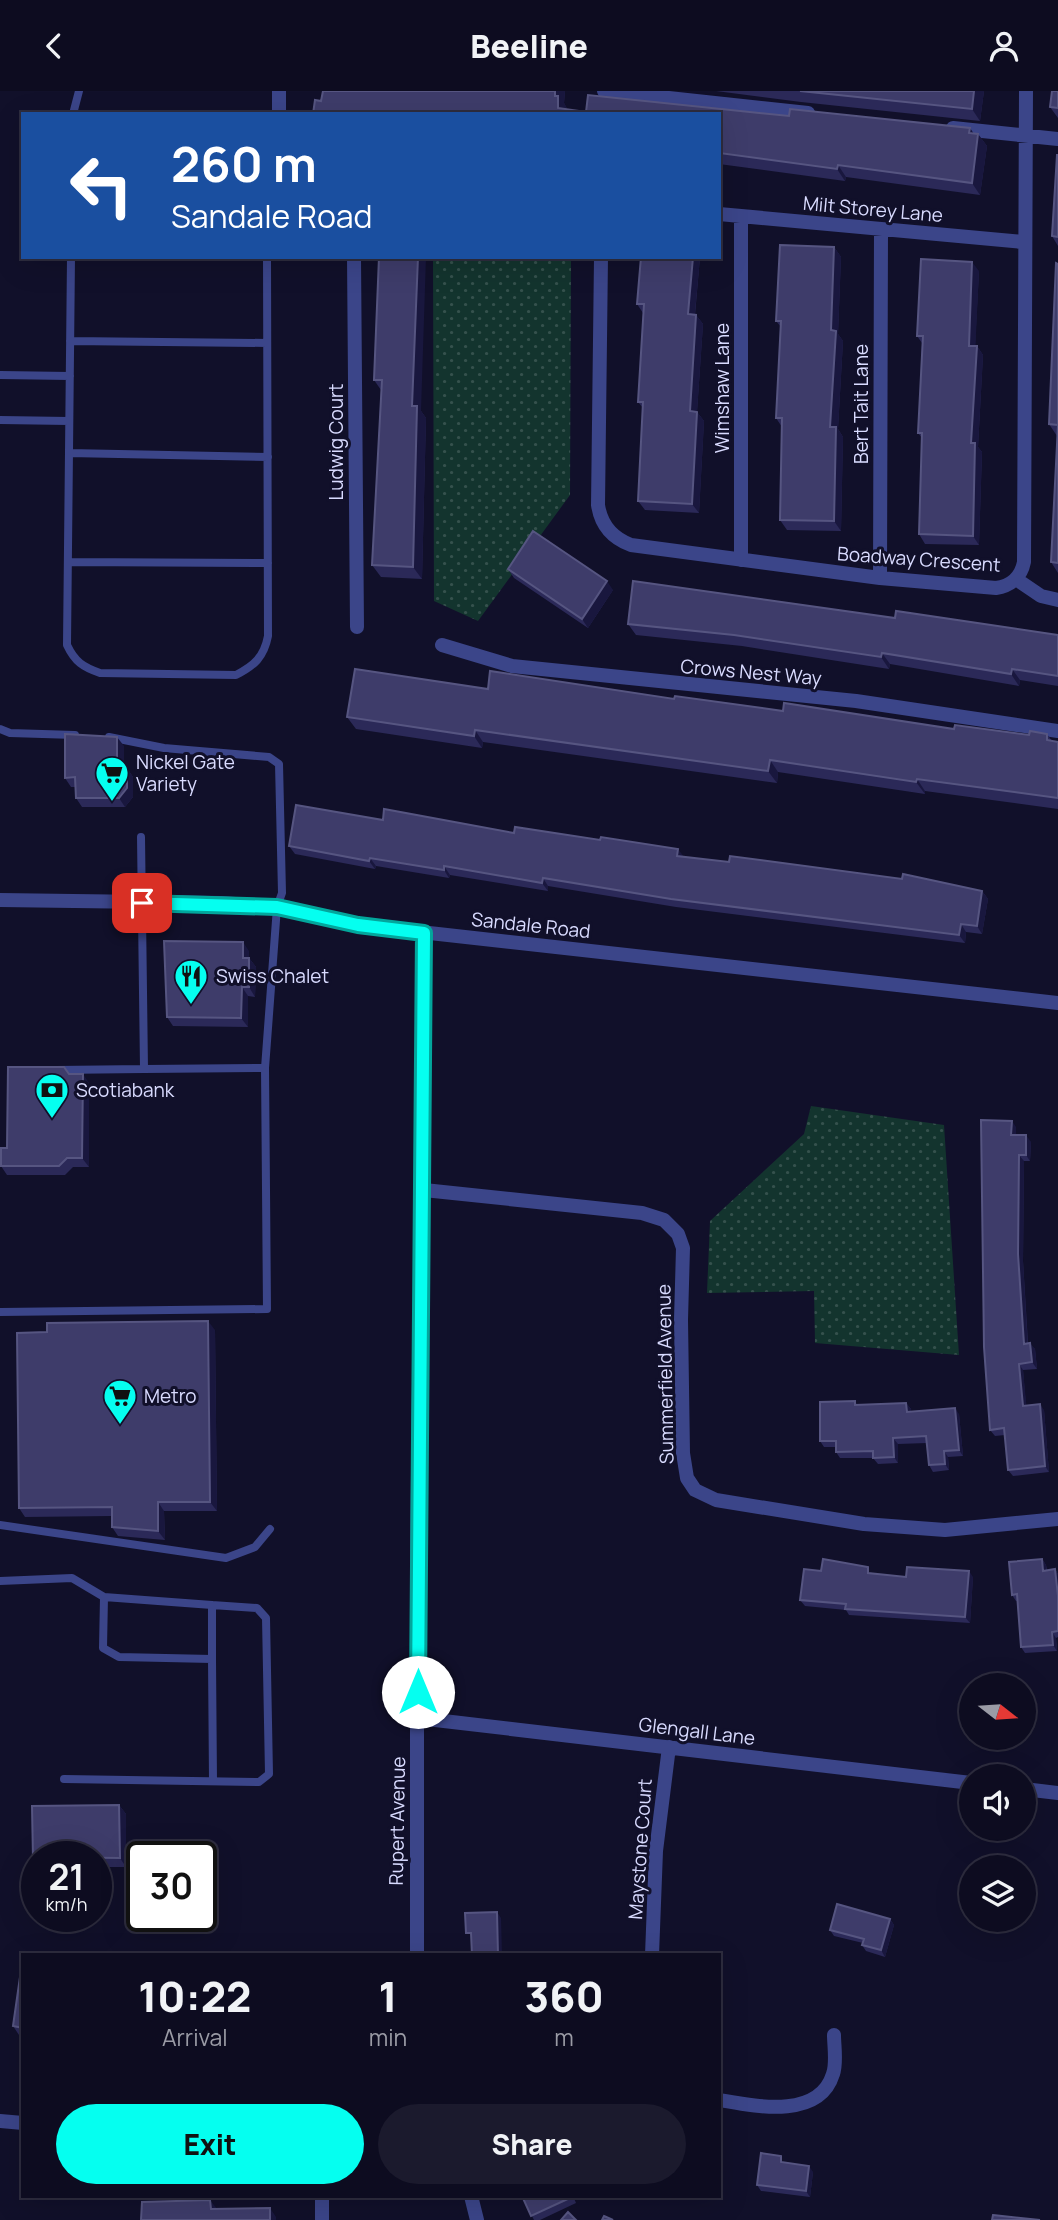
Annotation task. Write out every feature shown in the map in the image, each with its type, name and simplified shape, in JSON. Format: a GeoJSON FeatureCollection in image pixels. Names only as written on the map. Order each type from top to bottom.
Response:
{"type":"FeatureCollection","features":[{"type":"Feature","properties":{"kind":"street"},"geometry":{"type":"LineString","coordinates":[[279,91],[279,112]]}},
{"type":"Feature","properties":{"kind":"street"},"geometry":{"type":"LineString","coordinates":[[604,91],[821,114]]}},
{"type":"Feature","properties":{"kind":"street","name":"Boadway Crescent"},"geometry":{"type":"LineString","coordinates":[[601,259],[597,505],[603,524],[616,538],[631,545],[741,560],[880,578],[996,588],[1016,579],[1024,562],[1023,242],[1026,91]]}},
{"type":"Feature","properties":{"kind":"street"},"geometry":{"type":"LineString","coordinates":[[944,127],[1058,139]]}},
{"type":"Feature","properties":{"kind":"street","name":"Milt Storey Lane"},"geometry":{"type":"LineString","coordinates":[[721,214],[1023,242]]}},
{"type":"Feature","properties":{"kind":"street","name":"Wimshaw Lane"},"geometry":{"type":"LineString","coordinates":[[741,216],[741,560]]}},
{"type":"Feature","properties":{"kind":"street","name":"Bert Tait Lane"},"geometry":{"type":"LineString","coordinates":[[880,578],[881,229]]}},
{"type":"Feature","properties":{"kind":"street","name":"Ludwig Court"},"geometry":{"type":"LineString","coordinates":[[354,259],[357,627]]}},
{"type":"Feature","properties":{"kind":"street"},"geometry":{"type":"LineString","coordinates":[[1016,579],[1041,596],[1058,600]]}},
{"type":"Feature","properties":{"kind":"street","name":"Crows Nest Way"},"geometry":{"type":"LineString","coordinates":[[442,645],[477,658],[512,666],[856,701],[1058,731]]}},
{"type":"Feature","properties":{"kind":"street","name":"Sandale Road"},"geometry":{"type":"LineString","coordinates":[[0,900],[277,907],[358,925],[1058,1003]]}},
{"type":"Feature","properties":{"kind":"street","name":"Rupert Avenue"},"geometry":{"type":"LineString","coordinates":[[417,1953],[417,1564],[424,1190],[421,1097],[424,933]]}},
{"type":"Feature","properties":{"kind":"street","name":"Summerfield Avenue"},"geometry":{"type":"LineString","coordinates":[[424,1190],[642,1213],[664,1220],[678,1234],[683,1248],[683,1453],[687,1478],[695,1490],[716,1500],[864,1524],[945,1530],[1058,1519]]}},
{"type":"Feature","properties":{"kind":"street","name":"Glengall Lane"},"geometry":{"type":"LineString","coordinates":[[418,1718],[959,1782]]}},
{"type":"Feature","properties":{"kind":"street","name":"Maystone Court"},"geometry":{"type":"LineString","coordinates":[[652,1953],[656,1851],[668,1747]]}},
{"type":"Feature","properties":{"kind":"street"},"geometry":{"type":"LineString","coordinates":[[1036,1790],[1058,1793]]}},
{"type":"Feature","properties":{"kind":"street"},"geometry":{"type":"LineString","coordinates":[[721,2099],[792,2107],[817,2097],[833,2074],[834,2035]]}},
{"type":"Feature","properties":{"kind":"street"},"geometry":{"type":"LineString","coordinates":[[0,2121],[21,2123]]}},
{"type":"Feature","properties":{"kind":"street"},"geometry":{"type":"LineString","coordinates":[[322,2198],[322,2220]]}},
{"type":"Feature","properties":{"kind":"street"},"geometry":{"type":"LineString","coordinates":[[472,2198],[477,2220]]}},
{"type":"Feature","properties":{"kind":"lane"},"geometry":{"type":"LineString","coordinates":[[74,112],[79,91]]}},
{"type":"Feature","properties":{"kind":"lane"},"geometry":{"type":"LineString","coordinates":[[71,259],[67,645],[73,658],[83,667],[100,673],[236,675],[252,667],[265,652],[268,563],[267,259]]}},
{"type":"Feature","properties":{"kind":"lane"},"geometry":{"type":"LineString","coordinates":[[70,341],[267,343]]}},
{"type":"Feature","properties":{"kind":"lane"},"geometry":{"type":"LineString","coordinates":[[0,375],[70,376]]}},
{"type":"Feature","properties":{"kind":"lane"},"geometry":{"type":"LineString","coordinates":[[0,420],[69,421]]}},
{"type":"Feature","properties":{"kind":"lane"},"geometry":{"type":"LineString","coordinates":[[69,453],[268,457]]}},
{"type":"Feature","properties":{"kind":"lane"},"geometry":{"type":"LineString","coordinates":[[68,562],[268,563]]}},
{"type":"Feature","properties":{"kind":"lane"},"geometry":{"type":"LineString","coordinates":[[0,729],[10,733],[87,736]]}},
{"type":"Feature","properties":{"kind":"lane"},"geometry":{"type":"LineString","coordinates":[[0,1312],[267,1308],[265,1068],[277,907],[282,893],[281,771],[275,759],[164,748],[99,736]]}},
{"type":"Feature","properties":{"kind":"lane"},"geometry":{"type":"LineString","coordinates":[[141,837],[144,1069]]}},
{"type":"Feature","properties":{"kind":"lane"},"geometry":{"type":"LineString","coordinates":[[48,1070],[265,1068]]}},
{"type":"Feature","properties":{"kind":"lane"},"geometry":{"type":"LineString","coordinates":[[0,1525],[226,1558],[255,1547],[270,1529]]}},
{"type":"Feature","properties":{"kind":"lane"},"geometry":{"type":"LineString","coordinates":[[0,1581],[72,1578],[104,1597],[257,1608],[266,1618],[269,1774],[259,1782],[64,1779]]}},
{"type":"Feature","properties":{"kind":"lane"},"geometry":{"type":"LineString","coordinates":[[104,1597],[103,1648],[119,1657],[212,1659]]}},
{"type":"Feature","properties":{"kind":"lane"},"geometry":{"type":"LineString","coordinates":[[212,1605],[213,1781]]}},
{"type":"Feature","properties":{"kind":"green space"},"geometry":{"type":"Polygon","coordinates":[[[433,259],[571,259],[570,495],[478,621],[434,601],[433,259]]]}},
{"type":"Feature","properties":{"kind":"green space"},"geometry":{"type":"Polygon","coordinates":[[[811,1106],[944,1125],[959,1355],[815,1343],[814,1291],[707,1293],[710,1221],[804,1134],[811,1106]]]}},
{"type":"Feature","properties":{"kind":"building"},"geometry":{"type":"Polygon","coordinates":[[[323,91],[555,91],[558,108],[586,112],[313,112],[315,100],[321,101],[323,91]]]}},
{"type":"Feature","properties":{"kind":"building"},"geometry":{"type":"Polygon","coordinates":[[[800,91],[974,91],[972,109],[800,91]]]}},
{"type":"Feature","properties":{"kind":"building"},"geometry":{"type":"Polygon","coordinates":[[[1052,91],[1058,91],[1058,108],[1050,107],[1052,91]]]}},
{"type":"Feature","properties":{"kind":"building"},"geometry":{"type":"Polygon","coordinates":[[[588,95],[789,116],[790,109],[970,128],[969,133],[978,134],[972,183],[838,165],[837,169],[721,153],[721,112],[586,112],[588,95]]]}},
{"type":"Feature","properties":{"kind":"building"},"geometry":{"type":"Polygon","coordinates":[[[1058,155],[1058,237],[1052,236],[1058,155]]]}},
{"type":"Feature","properties":{"kind":"building"},"geometry":{"type":"Polygon","coordinates":[[[780,245],[834,247],[831,330],[836,331],[830,427],[836,427],[834,521],[780,520],[782,418],[776,418],[781,321],[776,321],[780,245]]]}},
{"type":"Feature","properties":{"kind":"building"},"geometry":{"type":"Polygon","coordinates":[[[379,259],[418,259],[412,406],[417,406],[413,567],[372,565],[382,380],[374,380],[379,259]]]}},
{"type":"Feature","properties":{"kind":"building"},"geometry":{"type":"Polygon","coordinates":[[[641,259],[693,259],[688,314],[696,315],[690,411],[697,412],[692,504],[638,501],[643,402],[638,402],[644,304],[637,304],[641,259]]]}},
{"type":"Feature","properties":{"kind":"building"},"geometry":{"type":"Polygon","coordinates":[[[921,259],[972,262],[969,346],[977,346],[971,443],[975,443],[973,536],[919,534],[922,433],[918,433],[923,336],[917,336],[921,259]]]}},
{"type":"Feature","properties":{"kind":"building"},"geometry":{"type":"Polygon","coordinates":[[[1056,263],[1058,264],[1058,425],[1049,424],[1056,263]]]}},
{"type":"Feature","properties":{"kind":"building"},"geometry":{"type":"Polygon","coordinates":[[[1058,425],[1058,563],[1051,562],[1058,425]]]}},
{"type":"Feature","properties":{"kind":"building"},"geometry":{"type":"Polygon","coordinates":[[[533,531],[607,581],[582,619],[508,569],[533,531]]]}},
{"type":"Feature","properties":{"kind":"building"},"geometry":{"type":"Polygon","coordinates":[[[633,581],[895,618],[896,611],[1058,635],[1058,676],[1012,669],[1011,674],[882,653],[881,657],[734,635],[628,624],[633,581]]]}},
{"type":"Feature","properties":{"kind":"building"},"geometry":{"type":"Polygon","coordinates":[[[355,669],[488,689],[490,671],[674,699],[675,696],[783,711],[784,703],[954,729],[955,725],[1029,735],[1030,731],[1047,734],[1047,740],[1058,742],[1058,798],[917,779],[916,782],[770,760],[768,771],[475,730],[474,736],[347,717],[355,669]]]}},
{"type":"Feature","properties":{"kind":"building"},"geometry":{"type":"Polygon","coordinates":[[[65,734],[117,737],[117,769],[127,768],[127,788],[119,798],[76,798],[75,777],[65,778],[65,734]]]}},
{"type":"Feature","properties":{"kind":"building"},"geometry":{"type":"Polygon","coordinates":[[[296,805],[383,820],[384,809],[514,833],[515,827],[600,840],[601,837],[678,849],[677,856],[729,862],[730,856],[902,879],[903,874],[982,891],[977,926],[961,924],[959,935],[671,899],[543,878],[542,883],[444,866],[444,870],[370,858],[369,861],[289,846],[296,805]]]}},
{"type":"Feature","properties":{"kind":"building"},"geometry":{"type":"Polygon","coordinates":[[[164,941],[243,942],[243,958],[249,958],[249,987],[242,987],[241,1018],[167,1017],[164,941]]]}},
{"type":"Feature","properties":{"kind":"building","name":"Scotiabank"},"geometry":{"type":"Polygon","coordinates":[[[8,1067],[64,1067],[69,1074],[83,1074],[82,1158],[67,1158],[59,1166],[1,1166],[1,1148],[7,1148],[8,1067]]]}},
{"type":"Feature","properties":{"kind":"building"},"geometry":{"type":"Polygon","coordinates":[[[981,1120],[1012,1121],[1011,1135],[1026,1135],[1026,1155],[1019,1155],[1018,1254],[1024,1344],[1030,1343],[1032,1362],[1019,1364],[1023,1406],[1040,1404],[1045,1466],[1008,1470],[1004,1428],[990,1430],[984,1347],[981,1120]]]}},
{"type":"Feature","properties":{"kind":"building","name":"Metro"},"geometry":{"type":"Polygon","coordinates":[[[208,1321],[210,1502],[158,1502],[158,1531],[112,1527],[112,1507],[19,1508],[17,1333],[47,1332],[47,1323],[208,1321]]]}},
{"type":"Feature","properties":{"kind":"building"},"geometry":{"type":"Polygon","coordinates":[[[855,1401],[855,1405],[906,1403],[907,1412],[955,1408],[959,1450],[944,1451],[945,1464],[929,1465],[926,1436],[893,1438],[894,1457],[873,1458],[873,1451],[836,1452],[836,1441],[820,1441],[820,1402],[855,1401]]]}},
{"type":"Feature","properties":{"kind":"building"},"geometry":{"type":"Polygon","coordinates":[[[823,1559],[868,1567],[868,1573],[906,1577],[907,1567],[969,1571],[965,1617],[845,1609],[846,1604],[800,1600],[804,1569],[821,1571],[823,1559]]]}},
{"type":"Feature","properties":{"kind":"building"},"geometry":{"type":"Polygon","coordinates":[[[1042,1559],[1043,1571],[1055,1569],[1058,1631],[1052,1632],[1053,1645],[1021,1647],[1017,1594],[1012,1595],[1009,1562],[1042,1559]]]}},
{"type":"Feature","properties":{"kind":"building"},"geometry":{"type":"Polygon","coordinates":[[[119,1805],[120,1858],[112,1858],[112,1841],[33,1841],[32,1806],[119,1805]]]}},
{"type":"Feature","properties":{"kind":"building"},"geometry":{"type":"Polygon","coordinates":[[[837,1904],[890,1919],[881,1950],[862,1945],[864,1939],[830,1930],[837,1904]]]}},
{"type":"Feature","properties":{"kind":"building"},"geometry":{"type":"Polygon","coordinates":[[[497,1912],[498,1953],[472,1953],[471,1933],[466,1933],[465,1913],[497,1912]]]}},
{"type":"Feature","properties":{"kind":"building"},"geometry":{"type":"Polygon","coordinates":[[[20,1977],[21,1977],[21,2028],[13,2026],[20,1977]]]}},
{"type":"Feature","properties":{"kind":"building"},"geometry":{"type":"Polygon","coordinates":[[[761,2153],[781,2156],[781,2162],[809,2166],[806,2191],[757,2185],[761,2153]]]}},
{"type":"Feature","properties":{"kind":"building"},"geometry":{"type":"Polygon","coordinates":[[[523,2198],[570,2198],[531,2216],[523,2198]]]}},
{"type":"Feature","properties":{"kind":"building"},"geometry":{"type":"Polygon","coordinates":[[[210,2200],[211,2209],[270,2208],[270,2220],[141,2220],[142,2202],[210,2200]]]}},
{"type":"Feature","properties":{"kind":"building"},"geometry":{"type":"Polygon","coordinates":[[[568,2212],[576,2220],[561,2220],[568,2212]]]}},
{"type":"Feature","properties":{"kind":"building"},"geometry":{"type":"Polygon","coordinates":[[[993,2215],[1040,2220],[992,2220],[993,2215]]]}},
{"type":"Feature","properties":{"kind":"place","name":"Nickel Gate Variety"},"geometry":{"type":"Point","coordinates":[112,803]}},
{"type":"Feature","properties":{"kind":"place","name":"Swiss Chalet"},"geometry":{"type":"Point","coordinates":[191,1006]}},
{"type":"Feature","properties":{"kind":"place","name":"Scotiabank"},"geometry":{"type":"Point","coordinates":[52,1120]}},
{"type":"Feature","properties":{"kind":"place","name":"Metro"},"geometry":{"type":"Point","coordinates":[120,1426]}},
{"type":"Feature","properties":{"kind":"route"},"geometry":{"type":"LineString","coordinates":[[142,903],[221,903],[277,907],[358,925],[424,933],[418,1692]]}}]}
